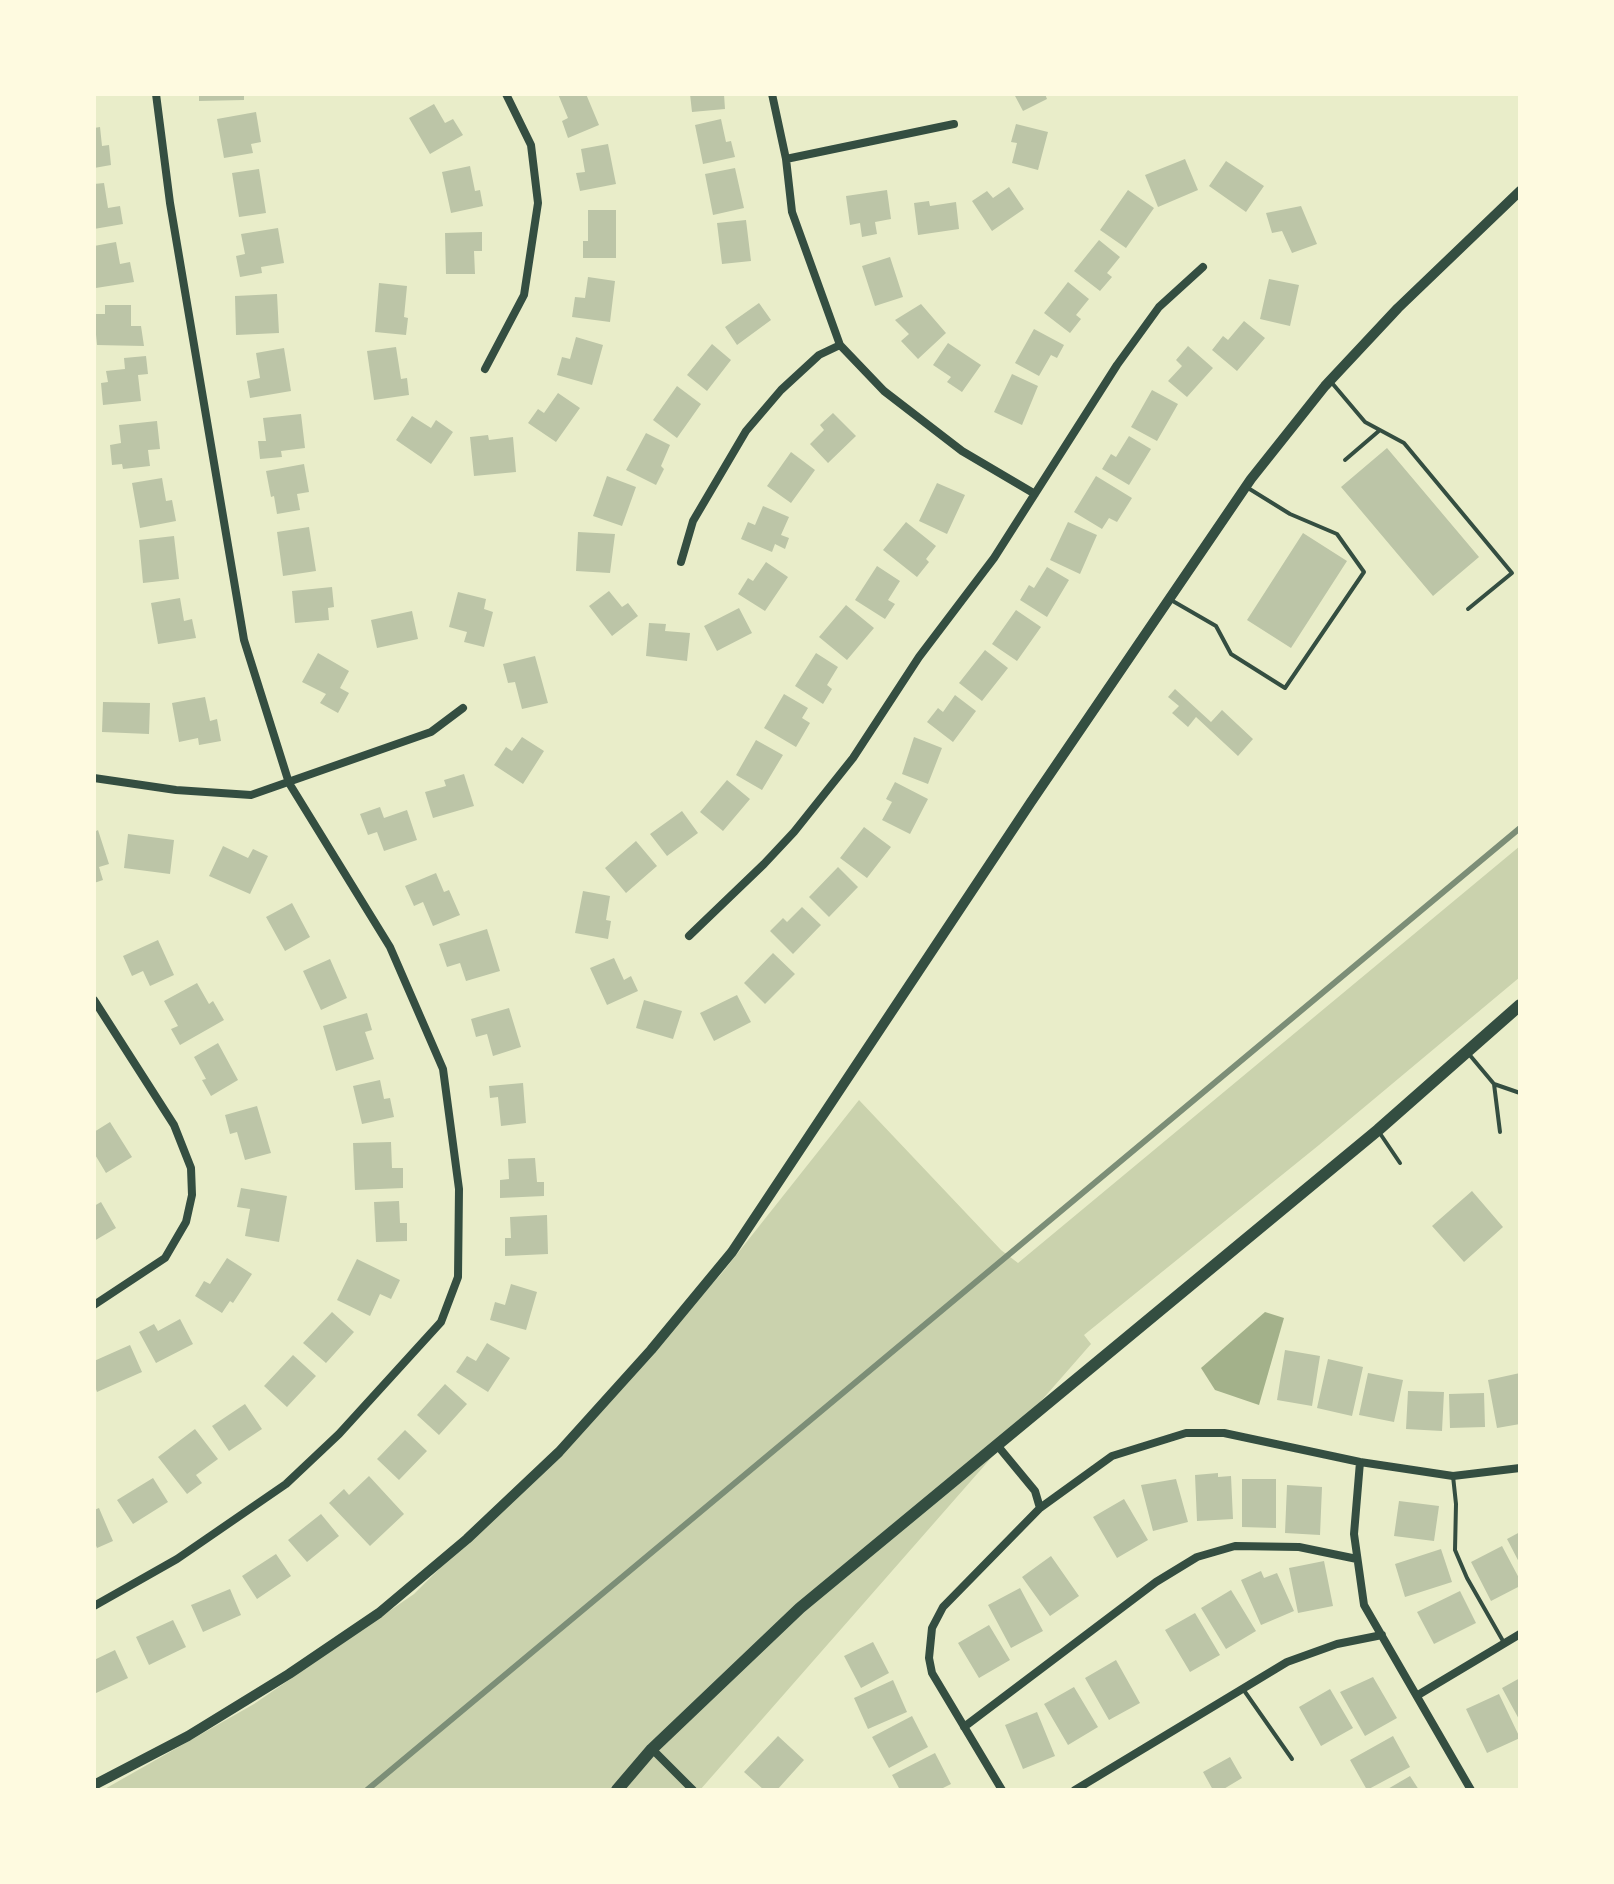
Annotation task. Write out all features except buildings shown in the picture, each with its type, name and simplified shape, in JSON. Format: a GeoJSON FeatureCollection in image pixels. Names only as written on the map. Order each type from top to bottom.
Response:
{"type":"FeatureCollection","features":[{"type":"Feature","properties":{"kind":"main road"},"geometry":{"type":"LineString","coordinates":[[617,1790],[652,1749],[800,1608],[1378,1130],[1520,1005]]}},
{"type":"Feature","properties":{"kind":"street"},"geometry":{"type":"LineString","coordinates":[[94,1606],[177,1559],[286,1484],[339,1434],[441,1322],[458,1277],[459,1189],[443,1069],[390,947],[289,783],[244,640],[170,203],[156,94]]}},
{"type":"Feature","properties":{"kind":"street"},"geometry":{"type":"LineString","coordinates":[[485,369],[524,295],[538,203],[531,145],[506,94]]}},
{"type":"Feature","properties":{"kind":"street"},"geometry":{"type":"LineString","coordinates":[[772,94],[786,159],[792,212],[840,345],[884,391],[962,451],[1035,494]]}},
{"type":"Feature","properties":{"kind":"street"},"geometry":{"type":"LineString","coordinates":[[786,159],[954,124]]}},
{"type":"Feature","properties":{"kind":"street"},"geometry":{"type":"LineString","coordinates":[[94,1785],[188,1736],[289,1674],[379,1613],[467,1539],[569,1441],[651,1350],[732,1252],[1246,486],[1330,381],[1398,308],[1520,191]]}},
{"type":"Feature","properties":{"kind":"street"},"geometry":{"type":"LineString","coordinates":[[689,936],[774,853],[853,758],[919,657],[994,558],[1117,365],[1159,307],[1203,267]]}},
{"type":"Feature","properties":{"kind":"street"},"geometry":{"type":"LineString","coordinates":[[681,562],[693,521],[746,431],[781,390],[819,355],[840,345]]}},
{"type":"Feature","properties":{"kind":"street"},"geometry":{"type":"LineString","coordinates":[[94,778],[176,790],[251,795],[431,732],[463,708]]}},
{"type":"Feature","properties":{"kind":"street"},"geometry":{"type":"LineString","coordinates":[[94,1000],[174,1125],[191,1168],[192,1195],[186,1222],[165,1258],[94,1305]]}},
{"type":"Feature","properties":{"kind":"street"},"geometry":{"type":"LineString","coordinates":[[1002,1790],[932,1673],[929,1658],[932,1628],[943,1607],[1040,1508],[1112,1456],[1186,1433],[1224,1433],[1360,1462],[1453,1476],[1520,1468]]}},
{"type":"Feature","properties":{"kind":"street"},"geometry":{"type":"LineString","coordinates":[[997,1445],[1035,1491],[1040,1508]]}},
{"type":"Feature","properties":{"kind":"street"},"geometry":{"type":"LineString","coordinates":[[1360,1462],[1354,1534],[1364,1605],[1471,1790]]}},
{"type":"Feature","properties":{"kind":"street"},"geometry":{"type":"LineString","coordinates":[[964,1727],[1156,1582],[1197,1557],[1235,1546],[1299,1547],[1357,1559]]}},
{"type":"Feature","properties":{"kind":"street"},"geometry":{"type":"LineString","coordinates":[[1418,1695],[1520,1634]]}},
{"type":"Feature","properties":{"kind":"street"},"geometry":{"type":"LineString","coordinates":[[1075,1790],[1287,1662],[1337,1644],[1382,1635]]}},
{"type":"Feature","properties":{"kind":"street"},"geometry":{"type":"LineString","coordinates":[[652,1749],[693,1790]]}},
{"type":"Feature","properties":{"kind":"lane"},"geometry":{"type":"LineString","coordinates":[[1330,381],[1365,422],[1404,443],[1512,573],[1468,609]]}},
{"type":"Feature","properties":{"kind":"lane"},"geometry":{"type":"LineString","coordinates":[[1345,460],[1380,430]]}},
{"type":"Feature","properties":{"kind":"lane"},"geometry":{"type":"LineString","coordinates":[[1169,599],[1216,626],[1231,654],[1285,688],[1364,572],[1337,534],[1290,514],[1246,486]]}},
{"type":"Feature","properties":{"kind":"lane"},"geometry":{"type":"LineString","coordinates":[[1468,1053],[1494,1084],[1520,1093]]}},
{"type":"Feature","properties":{"kind":"lane"},"geometry":{"type":"LineString","coordinates":[[1494,1084],[1500,1132]]}},
{"type":"Feature","properties":{"kind":"lane"},"geometry":{"type":"LineString","coordinates":[[1378,1130],[1400,1163]]}},
{"type":"Feature","properties":{"kind":"lane"},"geometry":{"type":"LineString","coordinates":[[1453,1476],[1458,1562],[1504,1643]]}},
{"type":"Feature","properties":{"kind":"lane"},"geometry":{"type":"LineString","coordinates":[[1243,1688],[1292,1759]]}},
{"type":"Feature","properties":{"kind":"shaded area"},"geometry":{"type":"Polygon","coordinates":[[[1520,846],[1520,977],[1084,1335],[1091,1344],[700,1790],[103,1790],[254,1704],[414,1594],[575,1433],[722,1273],[859,1100],[1001,1250],[1018,1263],[1520,846]]]}},
{"type":"Feature","properties":{"kind":"shaded area"},"geometry":{"type":"Polygon","coordinates":[[[1265,1312],[1284,1318],[1259,1405],[1215,1390],[1201,1368],[1265,1312]]]}},
{"type":"Feature","properties":{"kind":"railway"},"geometry":{"type":"LineString","coordinates":[[367,1790],[1520,828]]}}]}
